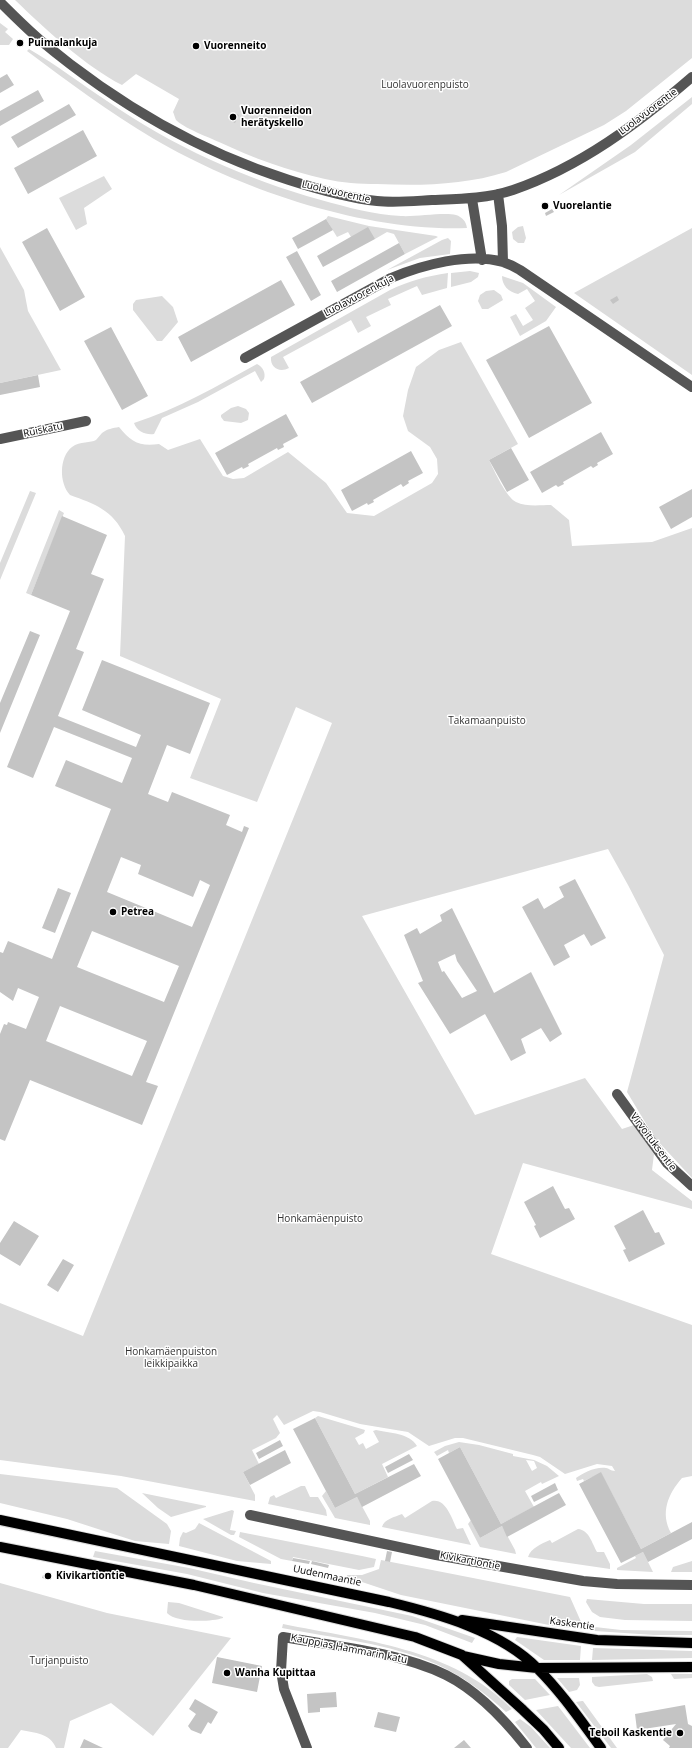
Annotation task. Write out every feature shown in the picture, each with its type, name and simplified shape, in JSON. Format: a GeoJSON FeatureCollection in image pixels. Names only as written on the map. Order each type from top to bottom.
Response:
{"type":"FeatureCollection","features":[{"type":"Feature","properties":{"kind":"main road","name":"Uudenmaantie"},"geometry":{"type":"LineString","coordinates":[[0,1520],[389,1602],[450,1618],[488,1635],[519,1654],[537,1668],[564,1699],[601,1748]]}},
{"type":"Feature","properties":{"kind":"main road"},"geometry":{"type":"LineString","coordinates":[[0,1547],[194,1585],[375,1627],[415,1637],[462,1655],[499,1664],[537,1668],[692,1667]]}},
{"type":"Feature","properties":{"kind":"main road","name":"Kaskentie"},"geometry":{"type":"LineString","coordinates":[[450,1618],[597,1640],[692,1643]]}},
{"type":"Feature","properties":{"kind":"main road"},"geometry":{"type":"LineString","coordinates":[[462,1655],[543,1729],[559,1748]]}},
{"type":"Feature","properties":{"kind":"street","name":"Luolavuorentie"},"geometry":{"type":"LineString","coordinates":[[0,2],[38,38],[104,89],[161,124],[231,159],[304,185],[378,202],[472,199],[514,190],[549,175],[606,144],[639,120],[692,77]]}},
{"type":"Feature","properties":{"kind":"street"},"geometry":{"type":"LineString","coordinates":[[498,194],[502,226],[503,262]]}},
{"type":"Feature","properties":{"kind":"street"},"geometry":{"type":"LineString","coordinates":[[472,199],[482,260],[503,262],[535,279],[692,387]]}},
{"type":"Feature","properties":{"kind":"street","name":"Luolavuorenkuja"},"geometry":{"type":"LineString","coordinates":[[245,358],[391,278],[408,271],[444,262],[482,260]]}},
{"type":"Feature","properties":{"kind":"street","name":"Ruiskatu"},"geometry":{"type":"LineString","coordinates":[[0,439],[86,422]]}},
{"type":"Feature","properties":{"kind":"street","name":"Virvoituksentie"},"geometry":{"type":"LineString","coordinates":[[617,1094],[667,1163],[692,1186]]}},
{"type":"Feature","properties":{"kind":"street","name":"Kivikartiontie"},"geometry":{"type":"LineString","coordinates":[[250,1515],[444,1556],[583,1581],[616,1584],[692,1585]]}},
{"type":"Feature","properties":{"kind":"street","name":"Kauppias Hammarin katu"},"geometry":{"type":"LineString","coordinates":[[307,1748],[284,1689],[281,1671],[283,1637],[397,1658],[420,1664],[446,1675],[476,1696],[505,1722],[527,1748]]}},
{"type":"Feature","properties":{"kind":"green space","name":"Luolavuorenpuisto"},"geometry":{"type":"Polygon","coordinates":[[[15,0],[692,0],[692,58],[626,111],[604,125],[506,172],[475,180],[442,184],[410,185],[351,183],[312,176],[271,164],[184,126],[176,120],[173,112],[179,99],[136,74],[122,85],[108,77],[80,58],[15,0]]]}},
{"type":"Feature","properties":{"kind":"green space"},"geometry":{"type":"Polygon","coordinates":[[[0,23],[8,29],[5,32],[13,39],[9,45],[0,45],[0,23]]]}},
{"type":"Feature","properties":{"kind":"green space"},"geometry":{"type":"Polygon","coordinates":[[[29,49],[132,117],[183,147],[210,160],[265,182],[321,200],[371,212],[391,215],[414,216],[451,214],[460,217],[466,223],[467,228],[428,227],[387,223],[346,215],[264,191],[188,158],[137,129],[27,51],[29,49]]]}},
{"type":"Feature","properties":{"kind":"green space"},"geometry":{"type":"Polygon","coordinates":[[[692,97],[692,104],[635,152],[559,195],[631,145],[692,97]]]}},
{"type":"Feature","properties":{"kind":"green space"},"geometry":{"type":"Polygon","coordinates":[[[104,176],[112,189],[84,208],[87,224],[76,230],[59,198],[104,176]]]}},
{"type":"Feature","properties":{"kind":"green space"},"geometry":{"type":"Polygon","coordinates":[[[328,216],[369,226],[438,237],[405,254],[394,234],[387,232],[375,239],[351,237],[348,232],[337,237],[326,219],[328,216]]]}},
{"type":"Feature","properties":{"kind":"green space"},"geometry":{"type":"Polygon","coordinates":[[[523,226],[526,238],[524,243],[518,243],[513,239],[512,232],[518,227],[523,226]]]}},
{"type":"Feature","properties":{"kind":"green space"},"geometry":{"type":"Polygon","coordinates":[[[692,228],[692,375],[574,293],[692,228]]]}},
{"type":"Feature","properties":{"kind":"green space"},"geometry":{"type":"Polygon","coordinates":[[[448,238],[451,241],[450,254],[420,258],[387,270],[442,240],[448,238]]]}},
{"type":"Feature","properties":{"kind":"green space"},"geometry":{"type":"Polygon","coordinates":[[[0,247],[24,290],[28,311],[61,370],[0,383],[0,247]]]}},
{"type":"Feature","properties":{"kind":"green space"},"geometry":{"type":"Polygon","coordinates":[[[470,271],[479,273],[478,277],[471,282],[451,287],[451,273],[470,271]]]}},
{"type":"Feature","properties":{"kind":"green space"},"geometry":{"type":"Polygon","coordinates":[[[448,273],[447,288],[422,295],[417,286],[388,299],[391,305],[366,317],[371,326],[358,333],[351,320],[283,357],[289,368],[279,370],[272,364],[271,357],[390,290],[418,279],[448,273]]]}},
{"type":"Feature","properties":{"kind":"green space"},"geometry":{"type":"Polygon","coordinates":[[[502,276],[523,283],[556,307],[546,321],[520,336],[510,317],[516,314],[523,326],[533,320],[525,308],[535,301],[527,289],[518,294],[506,288],[502,276]]]}},
{"type":"Feature","properties":{"kind":"green space"},"geometry":{"type":"Polygon","coordinates":[[[494,290],[501,295],[503,300],[488,309],[482,309],[478,301],[480,295],[486,291],[494,290]]]}},
{"type":"Feature","properties":{"kind":"green space"},"geometry":{"type":"Polygon","coordinates":[[[162,296],[173,307],[178,322],[162,341],[157,341],[133,310],[133,304],[136,300],[162,296]]]}},
{"type":"Feature","properties":{"kind":"green space"},"geometry":{"type":"Polygon","coordinates":[[[461,342],[518,444],[489,460],[508,495],[512,499],[524,505],[551,505],[569,520],[572,546],[652,542],[692,528],[692,1178],[654,1137],[627,1092],[664,955],[608,849],[362,916],[475,1115],[585,1078],[622,1129],[634,1125],[654,1154],[652,1170],[692,1201],[692,1209],[523,1163],[491,1254],[692,1325],[692,1476],[682,1478],[669,1497],[666,1518],[671,1533],[641,1549],[601,1473],[584,1481],[583,1479],[577,1481],[576,1478],[594,1469],[608,1468],[615,1471],[612,1466],[597,1464],[565,1474],[540,1457],[533,1455],[463,1438],[455,1438],[429,1446],[408,1432],[360,1424],[313,1411],[284,1425],[277,1415],[273,1419],[280,1433],[276,1438],[252,1450],[259,1464],[243,1472],[255,1495],[255,1501],[121,1476],[0,1460],[0,1303],[83,1336],[332,723],[296,707],[257,802],[190,778],[221,699],[120,656],[125,536],[115,520],[109,514],[95,505],[70,495],[66,490],[62,477],[65,457],[68,451],[75,445],[94,441],[102,433],[112,428],[119,427],[136,442],[146,445],[159,444],[168,450],[200,439],[223,476],[233,479],[244,478],[288,452],[326,483],[347,513],[374,516],[432,483],[438,474],[437,459],[430,447],[408,431],[403,416],[408,390],[416,367],[439,350],[461,342]]]}},
{"type":"Feature","properties":{"kind":"green space"},"geometry":{"type":"Polygon","coordinates":[[[257,364],[264,370],[265,377],[261,382],[255,371],[198,402],[162,418],[154,434],[142,432],[135,426],[134,423],[182,404],[257,364]]]}},
{"type":"Feature","properties":{"kind":"green space"},"geometry":{"type":"Polygon","coordinates":[[[238,406],[246,409],[249,413],[248,420],[241,423],[224,421],[221,415],[231,408],[238,406]]]}},
{"type":"Feature","properties":{"kind":"green space"},"geometry":{"type":"Polygon","coordinates":[[[30,491],[36,493],[0,580],[0,563],[30,491]]]}},
{"type":"Feature","properties":{"kind":"green space"},"geometry":{"type":"Polygon","coordinates":[[[59,510],[64,513],[31,595],[26,593],[59,510]]]}},
{"type":"Feature","properties":{"kind":"green space"},"geometry":{"type":"Polygon","coordinates":[[[318,1416],[365,1430],[364,1433],[355,1438],[359,1445],[363,1443],[366,1449],[379,1442],[373,1431],[376,1430],[404,1436],[409,1438],[417,1446],[382,1464],[388,1477],[355,1494],[315,1418],[318,1416]]]}},
{"type":"Feature","properties":{"kind":"green space"},"geometry":{"type":"Polygon","coordinates":[[[459,1442],[479,1445],[513,1454],[513,1456],[534,1460],[547,1466],[559,1476],[542,1484],[541,1482],[525,1491],[534,1507],[501,1524],[460,1447],[449,1453],[448,1450],[437,1456],[434,1452],[445,1446],[459,1442]],[[526,1460],[532,1471],[537,1468],[534,1461],[526,1460]]]}},
{"type":"Feature","properties":{"kind":"green space"},"geometry":{"type":"Polygon","coordinates":[[[0,1474],[117,1488],[167,1524],[171,1531],[169,1544],[135,1541],[67,1519],[0,1503],[0,1474]]]}},
{"type":"Feature","properties":{"kind":"green space"},"geometry":{"type":"Polygon","coordinates":[[[301,1486],[305,1486],[310,1497],[318,1497],[326,1510],[327,1516],[268,1504],[270,1497],[274,1495],[276,1498],[301,1486]]]}},
{"type":"Feature","properties":{"kind":"green space"},"geometry":{"type":"Polygon","coordinates":[[[326,1491],[335,1508],[357,1497],[370,1521],[370,1525],[335,1518],[322,1496],[326,1491]]]}},
{"type":"Feature","properties":{"kind":"green space"},"geometry":{"type":"Polygon","coordinates":[[[142,1493],[206,1507],[171,1517],[158,1508],[142,1493]]]}},
{"type":"Feature","properties":{"kind":"green space"},"geometry":{"type":"Polygon","coordinates":[[[432,1501],[437,1501],[445,1506],[457,1529],[463,1528],[471,1545],[382,1527],[385,1522],[390,1519],[402,1514],[405,1518],[432,1501]]]}},
{"type":"Feature","properties":{"kind":"green space"},"geometry":{"type":"Polygon","coordinates":[[[232,1510],[234,1511],[230,1530],[236,1531],[234,1535],[231,1535],[203,1519],[232,1510]]]}},
{"type":"Feature","properties":{"kind":"green space"},"geometry":{"type":"Polygon","coordinates":[[[471,1520],[480,1538],[502,1526],[516,1554],[480,1547],[468,1524],[471,1520]]]}},
{"type":"Feature","properties":{"kind":"green space"},"geometry":{"type":"Polygon","coordinates":[[[199,1523],[271,1561],[271,1564],[237,1561],[179,1546],[180,1538],[183,1532],[186,1533],[195,1529],[199,1523]]]}},
{"type":"Feature","properties":{"kind":"green space"},"geometry":{"type":"Polygon","coordinates":[[[578,1529],[588,1534],[597,1552],[604,1552],[610,1564],[610,1569],[528,1557],[531,1551],[540,1545],[550,1540],[552,1543],[578,1529]]]}},
{"type":"Feature","properties":{"kind":"green space"},"geometry":{"type":"Polygon","coordinates":[[[240,1532],[376,1559],[374,1567],[359,1570],[293,1557],[292,1561],[281,1559],[239,1537],[240,1532]]]}},
{"type":"Feature","properties":{"kind":"green space"},"geometry":{"type":"Polygon","coordinates":[[[95,1551],[189,1568],[412,1616],[475,1638],[472,1643],[425,1625],[375,1613],[263,1593],[187,1574],[93,1557],[95,1551]]]}},
{"type":"Feature","properties":{"kind":"green space"},"geometry":{"type":"Polygon","coordinates":[[[643,1552],[653,1572],[617,1570],[617,1568],[636,1558],[635,1556],[643,1552]]]}},
{"type":"Feature","properties":{"kind":"green space"},"geometry":{"type":"Polygon","coordinates":[[[381,1560],[570,1597],[582,1624],[582,1628],[554,1626],[401,1595],[347,1577],[347,1575],[362,1575],[379,1569],[381,1560]]]}},
{"type":"Feature","properties":{"kind":"green space"},"geometry":{"type":"Polygon","coordinates":[[[692,1561],[692,1572],[671,1572],[673,1567],[692,1561]]]}},
{"type":"Feature","properties":{"kind":"green space","name":"Turjanpuisto"},"geometry":{"type":"Polygon","coordinates":[[[0,1583],[107,1613],[231,1638],[153,1736],[111,1703],[70,1721],[64,1748],[56,1748],[50,1739],[42,1734],[21,1730],[8,1748],[0,1748],[0,1583]]]}},
{"type":"Feature","properties":{"kind":"green space"},"geometry":{"type":"Polygon","coordinates":[[[587,1599],[644,1604],[692,1604],[692,1621],[625,1620],[600,1617],[592,1612],[586,1602],[587,1599]]]}},
{"type":"Feature","properties":{"kind":"green space"},"geometry":{"type":"Polygon","coordinates":[[[168,1602],[179,1603],[223,1618],[202,1621],[178,1619],[167,1613],[168,1602]]]}},
{"type":"Feature","properties":{"kind":"green space"},"geometry":{"type":"Polygon","coordinates":[[[283,1624],[374,1642],[405,1650],[434,1660],[462,1672],[488,1688],[512,1709],[506,1712],[464,1679],[436,1664],[418,1657],[380,1646],[282,1628],[283,1624]]]}},
{"type":"Feature","properties":{"kind":"green space"},"geometry":{"type":"Polygon","coordinates":[[[595,1627],[621,1630],[692,1631],[692,1635],[654,1635],[595,1631],[593,1630],[595,1627]]]}},
{"type":"Feature","properties":{"kind":"green space"},"geometry":{"type":"Polygon","coordinates":[[[517,1637],[581,1646],[580,1660],[544,1660],[515,1640],[517,1637]]]}},
{"type":"Feature","properties":{"kind":"green space"},"geometry":{"type":"Polygon","coordinates":[[[593,1648],[692,1651],[692,1658],[592,1660],[593,1648]]]}},
{"type":"Feature","properties":{"kind":"green space"},"geometry":{"type":"Polygon","coordinates":[[[647,1674],[652,1677],[653,1681],[599,1687],[595,1686],[592,1682],[592,1677],[647,1674]]]}},
{"type":"Feature","properties":{"kind":"green space"},"geometry":{"type":"Polygon","coordinates":[[[671,1674],[692,1674],[692,1678],[674,1679],[671,1674]]]}},
{"type":"Feature","properties":{"kind":"green space"},"geometry":{"type":"Polygon","coordinates":[[[557,1678],[579,1678],[580,1685],[577,1690],[569,1692],[557,1678]]]}},
{"type":"Feature","properties":{"kind":"green space"},"geometry":{"type":"Polygon","coordinates":[[[512,1679],[535,1679],[550,1695],[525,1700],[509,1685],[509,1681],[512,1679]]]}},
{"type":"Feature","properties":{"kind":"green space"},"geometry":{"type":"Polygon","coordinates":[[[583,1701],[617,1748],[611,1748],[576,1702],[583,1701]]]}},
{"type":"Feature","properties":{"kind":"green space"},"geometry":{"type":"Polygon","coordinates":[[[558,1706],[590,1748],[571,1748],[536,1710],[558,1706]]]}},
{"type":"Feature","properties":{"kind":"green space"},"geometry":{"type":"Polygon","coordinates":[[[520,1719],[531,1727],[550,1748],[536,1748],[515,1722],[520,1719]]]}},
{"type":"Feature","properties":{"kind":"building"},"geometry":{"type":"Polygon","coordinates":[[[7,74],[14,85],[0,93],[0,78],[7,74]]]}},
{"type":"Feature","properties":{"kind":"building"},"geometry":{"type":"Polygon","coordinates":[[[38,90],[44,101],[0,126],[0,111],[38,90]]]}},
{"type":"Feature","properties":{"kind":"building"},"geometry":{"type":"Polygon","coordinates":[[[69,104],[76,115],[18,148],[11,137],[69,104]]]}},
{"type":"Feature","properties":{"kind":"building"},"geometry":{"type":"Polygon","coordinates":[[[234,113],[239,115],[235,123],[231,121],[234,113]]]}},
{"type":"Feature","properties":{"kind":"building"},"geometry":{"type":"Polygon","coordinates":[[[83,130],[97,156],[28,194],[14,168],[83,130]]]}},
{"type":"Feature","properties":{"kind":"building"},"geometry":{"type":"Polygon","coordinates":[[[552,209],[554,212],[546,216],[545,213],[552,209]]]}},
{"type":"Feature","properties":{"kind":"building"},"geometry":{"type":"Polygon","coordinates":[[[326,219],[333,230],[298,249],[292,238],[326,219]]]}},
{"type":"Feature","properties":{"kind":"building"},"geometry":{"type":"Polygon","coordinates":[[[368,227],[375,239],[323,267],[317,256],[368,227]]]}},
{"type":"Feature","properties":{"kind":"building"},"geometry":{"type":"Polygon","coordinates":[[[47,228],[85,297],[60,311],[22,242],[47,228]]]}},
{"type":"Feature","properties":{"kind":"building"},"geometry":{"type":"Polygon","coordinates":[[[399,243],[405,254],[337,292],[331,281],[399,243]]]}},
{"type":"Feature","properties":{"kind":"building"},"geometry":{"type":"Polygon","coordinates":[[[297,251],[321,295],[311,301],[286,257],[297,251]]]}},
{"type":"Feature","properties":{"kind":"building"},"geometry":{"type":"Polygon","coordinates":[[[281,280],[295,305],[191,362],[178,337],[281,280]]]}},
{"type":"Feature","properties":{"kind":"building"},"geometry":{"type":"Polygon","coordinates":[[[617,296],[619,300],[613,304],[610,300],[617,296]]]}},
{"type":"Feature","properties":{"kind":"building"},"geometry":{"type":"Polygon","coordinates":[[[440,305],[452,326],[312,403],[300,382],[440,305]]]}},
{"type":"Feature","properties":{"kind":"building"},"geometry":{"type":"Polygon","coordinates":[[[549,326],[592,403],[529,438],[486,360],[549,326]]]}},
{"type":"Feature","properties":{"kind":"building"},"geometry":{"type":"Polygon","coordinates":[[[111,327],[148,396],[122,410],[84,341],[111,327]]]}},
{"type":"Feature","properties":{"kind":"building"},"geometry":{"type":"Polygon","coordinates":[[[38,375],[40,387],[0,395],[0,383],[38,375]]]}},
{"type":"Feature","properties":{"kind":"building"},"geometry":{"type":"Polygon","coordinates":[[[286,414],[298,436],[283,444],[284,447],[278,450],[277,448],[248,464],[249,466],[243,469],[242,467],[227,475],[215,453],[286,414]]]}},
{"type":"Feature","properties":{"kind":"building"},"geometry":{"type":"Polygon","coordinates":[[[601,432],[613,454],[597,463],[598,465],[593,468],[591,466],[563,482],[564,484],[558,487],[556,485],[542,493],[530,472],[601,432]]]}},
{"type":"Feature","properties":{"kind":"building"},"geometry":{"type":"Polygon","coordinates":[[[511,448],[529,480],[507,492],[489,460],[511,448]]]}},
{"type":"Feature","properties":{"kind":"building"},"geometry":{"type":"Polygon","coordinates":[[[411,451],[423,473],[408,481],[409,483],[403,487],[401,484],[373,500],[374,502],[368,505],[367,503],[352,511],[341,490],[411,451]]]}},
{"type":"Feature","properties":{"kind":"building"},"geometry":{"type":"Polygon","coordinates":[[[692,489],[692,517],[671,529],[659,507],[692,489]]]}},
{"type":"Feature","properties":{"kind":"building","name":"Petrea"},"geometry":{"type":"Polygon","coordinates":[[[62,516],[107,535],[91,574],[104,579],[76,649],[84,652],[58,716],[136,747],[141,735],[82,710],[102,660],[210,703],[190,754],[167,745],[148,794],[168,802],[172,792],[230,815],[226,825],[242,832],[244,826],[249,828],[146,1082],[158,1086],[142,1125],[30,1080],[5,1141],[0,1139],[0,1034],[4,1024],[7,1025],[8,1022],[26,1029],[39,997],[18,988],[13,1001],[0,992],[0,952],[3,953],[8,941],[52,959],[111,809],[55,786],[66,760],[122,783],[132,758],[54,727],[33,778],[7,767],[70,611],[31,595],[62,516]],[[121,857],[107,892],[192,927],[210,885],[200,880],[193,897],[138,874],[141,865],[121,857]],[[92,931],[77,967],[164,1002],[179,966],[92,931]],[[60,1006],[46,1041],[132,1076],[147,1041],[60,1006]]]}},
{"type":"Feature","properties":{"kind":"building"},"geometry":{"type":"Polygon","coordinates":[[[30,631],[40,635],[0,733],[0,703],[30,631]]]}},
{"type":"Feature","properties":{"kind":"building"},"geometry":{"type":"Polygon","coordinates":[[[575,879],[606,938],[591,946],[584,934],[564,945],[570,957],[554,966],[522,907],[538,898],[544,909],[564,897],[559,887],[575,879]]]}},
{"type":"Feature","properties":{"kind":"building"},"geometry":{"type":"Polygon","coordinates":[[[58,888],[71,893],[55,933],[42,928],[58,888]]]}},
{"type":"Feature","properties":{"kind":"building"},"geometry":{"type":"Polygon","coordinates":[[[452,908],[494,993],[531,972],[562,1034],[550,1042],[541,1028],[521,1039],[526,1053],[511,1061],[485,1014],[450,1034],[418,983],[423,981],[404,935],[417,928],[420,934],[442,921],[440,915],[452,908]],[[455,954],[438,962],[442,972],[444,971],[462,998],[477,991],[457,961],[455,954]]]}},
{"type":"Feature","properties":{"kind":"building"},"geometry":{"type":"Polygon","coordinates":[[[553,1186],[565,1209],[569,1208],[575,1219],[540,1238],[534,1226],[536,1225],[524,1202],[553,1186]]]}},
{"type":"Feature","properties":{"kind":"building"},"geometry":{"type":"Polygon","coordinates":[[[643,1210],[655,1233],[659,1232],[665,1244],[629,1262],[623,1250],[626,1249],[614,1226],[643,1210]]]}},
{"type":"Feature","properties":{"kind":"building"},"geometry":{"type":"Polygon","coordinates":[[[14,1221],[39,1236],[20,1266],[0,1254],[0,1243],[14,1221]]]}},
{"type":"Feature","properties":{"kind":"building"},"geometry":{"type":"Polygon","coordinates":[[[63,1259],[74,1265],[58,1292],[47,1285],[63,1259]]]}},
{"type":"Feature","properties":{"kind":"building"},"geometry":{"type":"Polygon","coordinates":[[[315,1418],[355,1494],[414,1464],[421,1476],[362,1507],[357,1497],[335,1508],[293,1429],[315,1418]]]}},
{"type":"Feature","properties":{"kind":"building"},"geometry":{"type":"Polygon","coordinates":[[[280,1440],[283,1446],[259,1459],[256,1453],[280,1440]]]}},
{"type":"Feature","properties":{"kind":"building"},"geometry":{"type":"Polygon","coordinates":[[[460,1447],[501,1524],[559,1493],[566,1505],[507,1537],[502,1526],[480,1538],[438,1459],[460,1447]]]}},
{"type":"Feature","properties":{"kind":"building"},"geometry":{"type":"Polygon","coordinates":[[[285,1450],[291,1463],[250,1485],[243,1472],[285,1450]]]}},
{"type":"Feature","properties":{"kind":"building"},"geometry":{"type":"Polygon","coordinates":[[[409,1454],[413,1460],[388,1473],[385,1467],[409,1454]]]}},
{"type":"Feature","properties":{"kind":"building"},"geometry":{"type":"Polygon","coordinates":[[[601,1472],[641,1549],[692,1522],[692,1539],[648,1562],[643,1552],[621,1563],[579,1484],[601,1472]]]}},
{"type":"Feature","properties":{"kind":"building"},"geometry":{"type":"Polygon","coordinates":[[[555,1483],[558,1490],[534,1502],[531,1496],[555,1483]]]}},
{"type":"Feature","properties":{"kind":"building"},"geometry":{"type":"Polygon","coordinates":[[[387,1551],[392,1552],[390,1562],[385,1561],[387,1551]]]}},
{"type":"Feature","properties":{"kind":"building"},"geometry":{"type":"Polygon","coordinates":[[[293,1558],[310,1561],[309,1564],[292,1561],[293,1558]]]}},
{"type":"Feature","properties":{"kind":"building"},"geometry":{"type":"Polygon","coordinates":[[[312,1561],[329,1565],[328,1568],[311,1564],[312,1561]]]}},
{"type":"Feature","properties":{"kind":"building"},"geometry":{"type":"Polygon","coordinates":[[[43,1575],[51,1577],[51,1580],[42,1578],[43,1575]]]}},
{"type":"Feature","properties":{"kind":"building"},"geometry":{"type":"Polygon","coordinates":[[[217,1657],[262,1666],[257,1692],[212,1683],[217,1657]]]}},
{"type":"Feature","properties":{"kind":"building"},"geometry":{"type":"Polygon","coordinates":[[[336,1692],[337,1707],[320,1708],[320,1712],[308,1713],[307,1694],[336,1692]]]}},
{"type":"Feature","properties":{"kind":"building"},"geometry":{"type":"Polygon","coordinates":[[[195,1699],[218,1712],[211,1724],[208,1722],[201,1734],[191,1730],[188,1726],[196,1714],[189,1709],[195,1699]]]}},
{"type":"Feature","properties":{"kind":"building"},"geometry":{"type":"Polygon","coordinates":[[[685,1705],[688,1724],[692,1726],[692,1748],[669,1748],[670,1746],[663,1740],[676,1724],[637,1730],[635,1714],[685,1705]]]}},
{"type":"Feature","properties":{"kind":"building"},"geometry":{"type":"Polygon","coordinates":[[[378,1712],[400,1717],[396,1732],[374,1727],[378,1712]]]}},
{"type":"Feature","properties":{"kind":"building"},"geometry":{"type":"Polygon","coordinates":[[[84,1739],[103,1748],[80,1748],[84,1739]]]}},
{"type":"Feature","properties":{"kind":"building"},"geometry":{"type":"Polygon","coordinates":[[[464,1740],[471,1748],[454,1748],[464,1740]]]}},
{"type":"Feature","properties":{"kind":"place","name":"Puimalankuja"},"geometry":{"type":"Point","coordinates":[20,43]}},
{"type":"Feature","properties":{"kind":"place","name":"Vuorenneito"},"geometry":{"type":"Point","coordinates":[196,46]}},
{"type":"Feature","properties":{"kind":"place","name":"Vuorenneidon herätyskello"},"geometry":{"type":"Point","coordinates":[233,117]}},
{"type":"Feature","properties":{"kind":"place","name":"Vuorelantie"},"geometry":{"type":"Point","coordinates":[545,206]}},
{"type":"Feature","properties":{"kind":"place","name":"Petrea"},"geometry":{"type":"Point","coordinates":[113,912]}},
{"type":"Feature","properties":{"kind":"place","name":"Kivikartiontie"},"geometry":{"type":"Point","coordinates":[48,1576]}},
{"type":"Feature","properties":{"kind":"place","name":"Wanha Kupittaa"},"geometry":{"type":"Point","coordinates":[227,1673]}},
{"type":"Feature","properties":{"kind":"place","name":"Teboil Kaskentie"},"geometry":{"type":"Point","coordinates":[680,1733]}},
{"type":"Feature","properties":{"kind":"park label","name":"Takamaanpuisto"},"geometry":{"type":"Point","coordinates":[487,721]}},
{"type":"Feature","properties":{"kind":"park label","name":"Honkamäenpuisto"},"geometry":{"type":"Point","coordinates":[320,1219]}},
{"type":"Feature","properties":{"kind":"park label","name":"Honkamäenpuiston leikkipaikka"},"geometry":{"type":"Point","coordinates":[171,1358]}}]}
